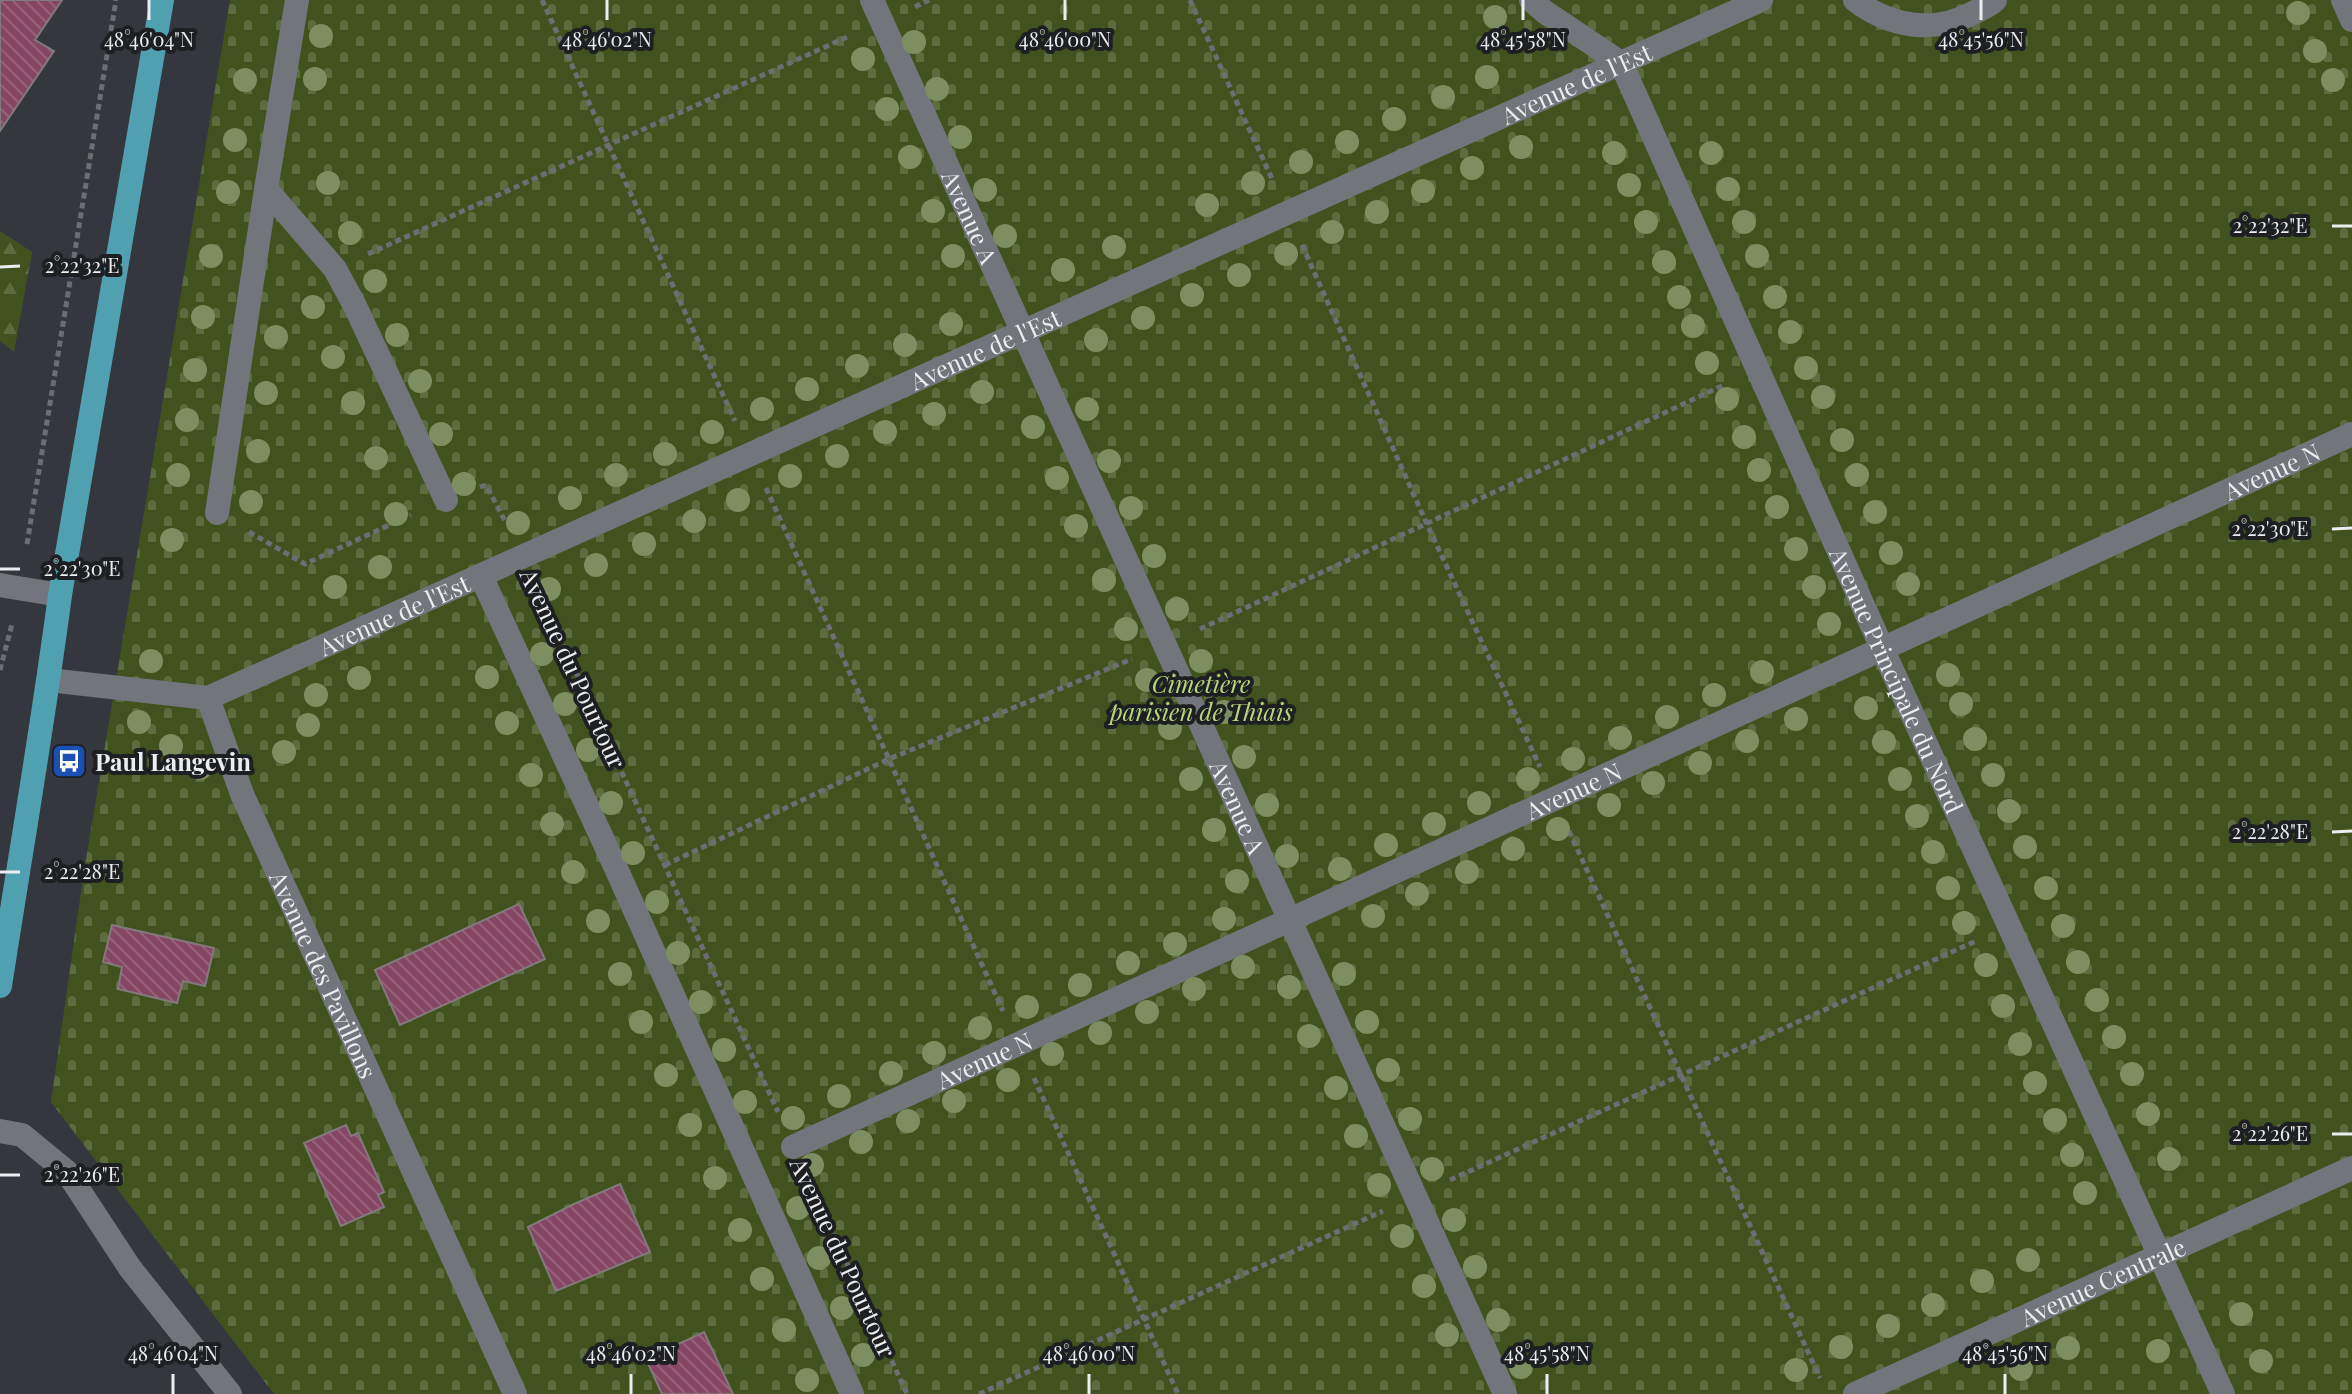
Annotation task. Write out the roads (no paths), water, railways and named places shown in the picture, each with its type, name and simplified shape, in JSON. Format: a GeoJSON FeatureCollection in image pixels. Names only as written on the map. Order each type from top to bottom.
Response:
{"type":"FeatureCollection","features":[{"type":"Feature","properties":{"kind":"main road"},"geometry":{"type":"LineString","coordinates":[[0,986],[60,595],[162,0]]}},
{"type":"Feature","properties":{"kind":"lane"},"geometry":{"type":"LineString","coordinates":[[217,513],[297,0]]}},
{"type":"Feature","properties":{"kind":"lane"},"geometry":{"type":"LineString","coordinates":[[1531,0],[1621,63]]}},
{"type":"Feature","properties":{"kind":"lane","name":"Avenue de l'Est"},"geometry":{"type":"LineString","coordinates":[[208,698],[1761,0]]}},
{"type":"Feature","properties":{"kind":"lane"},"geometry":{"type":"LineString","coordinates":[[1855,0],[1888,20],[1923,27],[1959,21],[1995,0]]}},
{"type":"Feature","properties":{"kind":"lane"},"geometry":{"type":"LineString","coordinates":[[2343,0],[2352,20]]}},
{"type":"Feature","properties":{"kind":"lane","name":"Avenue A"},"geometry":{"type":"LineString","coordinates":[[877,11],[1505,1394]]}},
{"type":"Feature","properties":{"kind":"lane","name":"Avenue Principale du Nord"},"geometry":{"type":"LineString","coordinates":[[1621,63],[1882,648],[2223,1394]]}},
{"type":"Feature","properties":{"kind":"lane"},"geometry":{"type":"LineString","coordinates":[[266,189],[335,269],[446,500]]}},
{"type":"Feature","properties":{"kind":"lane","name":"Avenue N"},"geometry":{"type":"LineString","coordinates":[[793,1147],[2352,434]]}},
{"type":"Feature","properties":{"kind":"lane","name":"Avenue du Pourtour"},"geometry":{"type":"LineString","coordinates":[[481,576],[852,1394]]}},
{"type":"Feature","properties":{"kind":"lane"},"geometry":{"type":"LineString","coordinates":[[10,587],[60,595]]}},
{"type":"Feature","properties":{"kind":"lane"},"geometry":{"type":"LineString","coordinates":[[49,680],[208,698]]}},
{"type":"Feature","properties":{"kind":"lane","name":"Avenue des Pavillons"},"geometry":{"type":"LineString","coordinates":[[208,698],[242,794],[515,1394]]}},
{"type":"Feature","properties":{"kind":"lane"},"geometry":{"type":"LineString","coordinates":[[0,1131],[22,1135],[67,1172],[130,1268],[230,1394]]}},
{"type":"Feature","properties":{"kind":"lane","name":"Avenue Centrale"},"geometry":{"type":"LineString","coordinates":[[1855,1394],[2352,1168]]}},
{"type":"Feature","properties":{"kind":"place","name":"Paul Langevin"},"geometry":{"type":"Point","coordinates":[69,761]}},
{"type":"Feature","properties":{"kind":"park label","name":"Cimetière parisien de Thiais"},"geometry":{"type":"Point","coordinates":[1201,697]}}]}
